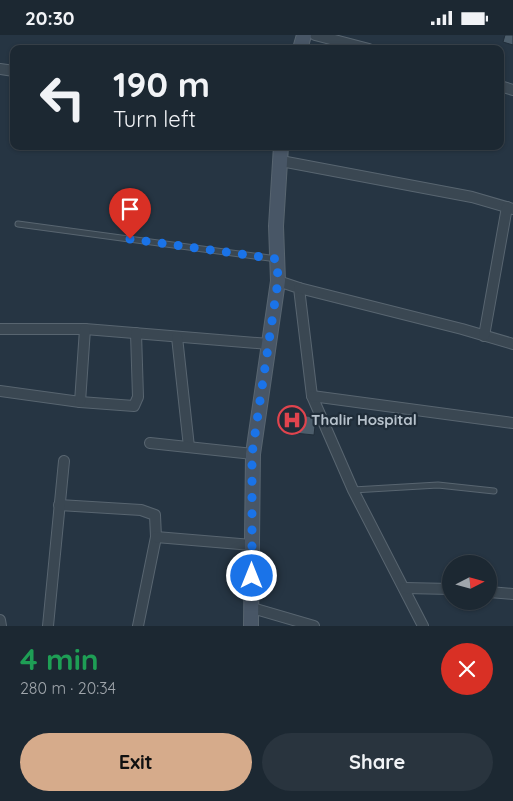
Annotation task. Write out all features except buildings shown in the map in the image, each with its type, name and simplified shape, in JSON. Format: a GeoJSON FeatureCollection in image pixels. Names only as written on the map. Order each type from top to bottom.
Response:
{"type":"FeatureCollection","features":[{"type":"Feature","properties":{"kind":"street"},"geometry":{"type":"LineString","coordinates":[[314,35],[353,45]]}},
{"type":"Feature","properties":{"kind":"street"},"geometry":{"type":"LineString","coordinates":[[251,626],[252,454],[278,281],[276,226],[280,150]]}},
{"type":"Feature","properties":{"kind":"street"},"geometry":{"type":"LineString","coordinates":[[281,161],[472,197],[510,208],[484,336]]}},
{"type":"Feature","properties":{"kind":"street"},"geometry":{"type":"LineString","coordinates":[[278,281],[513,345]]}},
{"type":"Feature","properties":{"kind":"street"},"geometry":{"type":"LineString","coordinates":[[299,288],[312,396],[353,490],[423,626]]}},
{"type":"Feature","properties":{"kind":"street"},"geometry":{"type":"LineString","coordinates":[[0,329],[85,329],[269,344]]}},
{"type":"Feature","properties":{"kind":"street"},"geometry":{"type":"LineString","coordinates":[[80,402],[85,329]]}},
{"type":"Feature","properties":{"kind":"street"},"geometry":{"type":"LineString","coordinates":[[0,391],[130,407],[137,403],[136,333]]}},
{"type":"Feature","properties":{"kind":"street"},"geometry":{"type":"LineString","coordinates":[[177,337],[188,447]]}},
{"type":"Feature","properties":{"kind":"street"},"geometry":{"type":"LineString","coordinates":[[312,396],[513,423]]}},
{"type":"Feature","properties":{"kind":"street"},"geometry":{"type":"LineString","coordinates":[[150,443],[252,454]]}},
{"type":"Feature","properties":{"kind":"street"},"geometry":{"type":"LineString","coordinates":[[48,626],[64,461]]}},
{"type":"Feature","properties":{"kind":"street"},"geometry":{"type":"LineString","coordinates":[[59,505],[151,512],[155,515],[157,522],[156,537],[138,626]]}},
{"type":"Feature","properties":{"kind":"street"},"geometry":{"type":"LineString","coordinates":[[156,537],[252,545]]}},
{"type":"Feature","properties":{"kind":"street"},"geometry":{"type":"LineString","coordinates":[[405,588],[442,589]]}},
{"type":"Feature","properties":{"kind":"street"},"geometry":{"type":"LineString","coordinates":[[498,593],[513,594]]}},
{"type":"Feature","properties":{"kind":"street"},"geometry":{"type":"LineString","coordinates":[[252,608],[314,626]]}},
{"type":"Feature","properties":{"kind":"street"},"geometry":{"type":"LineString","coordinates":[[0,620],[1,626]]}},
{"type":"Feature","properties":{"kind":"lane"},"geometry":{"type":"LineString","coordinates":[[18,224],[277,259]]}},
{"type":"Feature","properties":{"kind":"lane"},"geometry":{"type":"LineString","coordinates":[[353,490],[438,485],[494,491]]}},
{"type":"Feature","properties":{"kind":"place","name":"Thalir Hospital"},"geometry":{"type":"Point","coordinates":[292,420]}},
{"type":"Feature","properties":{"kind":"route"},"geometry":{"type":"LineString","coordinates":[[130,239],[277,259],[278,281],[252,454],[252,576]]}}]}
